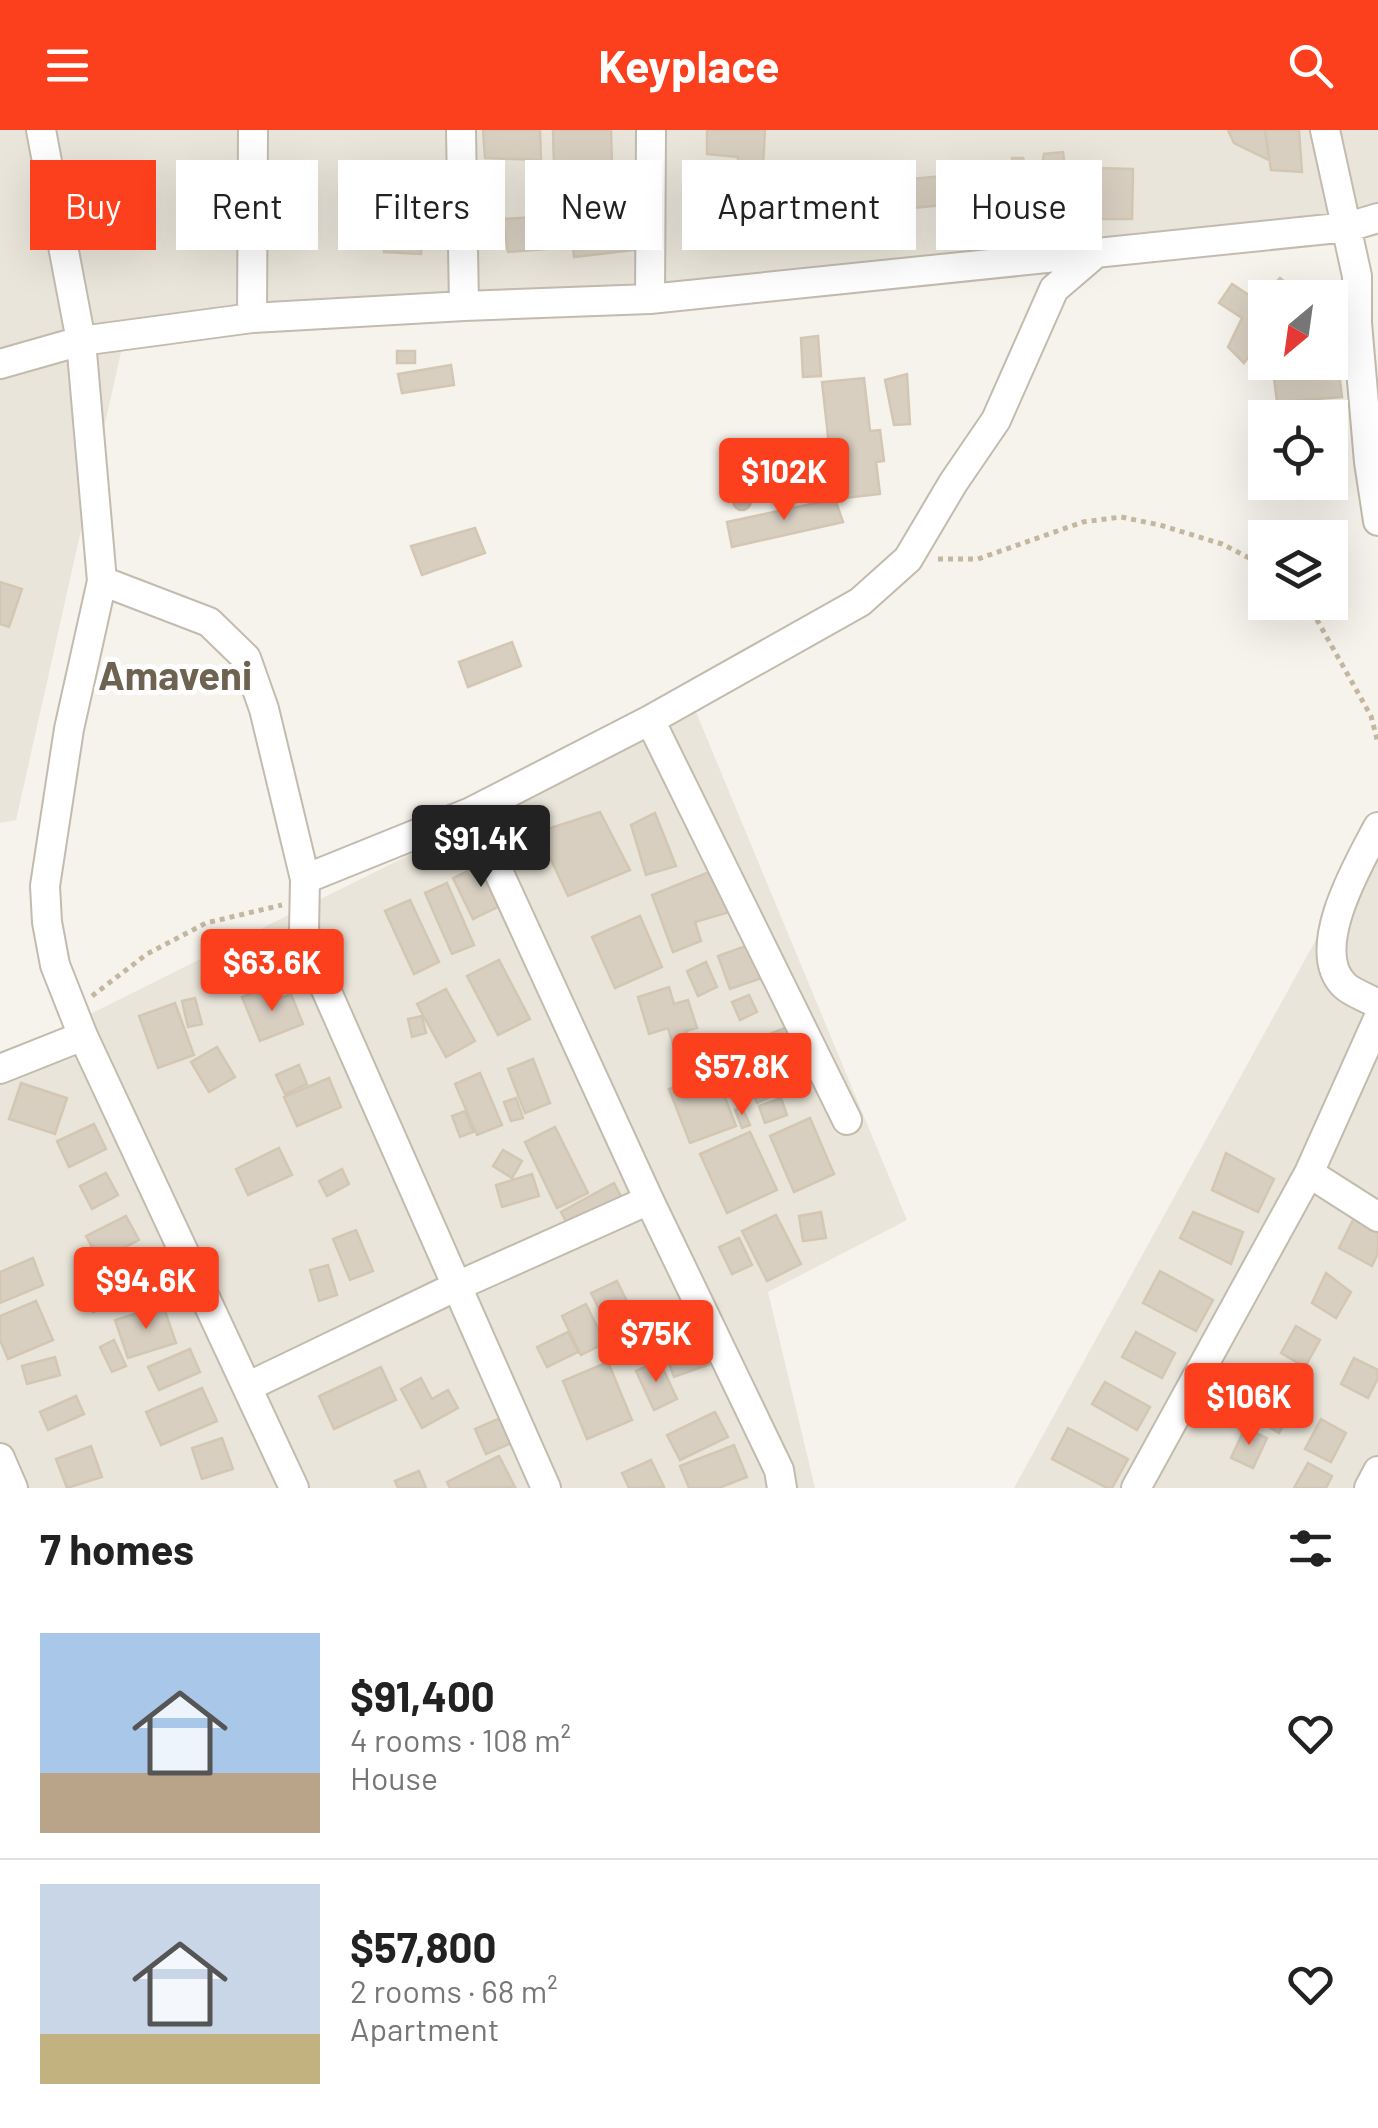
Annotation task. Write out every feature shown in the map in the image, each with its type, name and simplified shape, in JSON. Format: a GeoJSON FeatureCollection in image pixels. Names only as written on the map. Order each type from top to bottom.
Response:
{"type":"FeatureCollection","features":[{"type":"Feature","properties":{"kind":"street"},"geometry":{"type":"LineString","coordinates":[[41,130],[81,341],[102,581],[69,729],[45,886],[54,965],[294,1488]]}},
{"type":"Feature","properties":{"kind":"street"},"geometry":{"type":"LineString","coordinates":[[252,318],[253,130]]}},
{"type":"Feature","properties":{"kind":"street"},"geometry":{"type":"LineString","coordinates":[[461,130],[464,306]]}},
{"type":"Feature","properties":{"kind":"street"},"geometry":{"type":"LineString","coordinates":[[650,299],[651,130]]}},
{"type":"Feature","properties":{"kind":"street"},"geometry":{"type":"LineString","coordinates":[[1325,130],[1357,276],[1357,323],[1378,521]]}},
{"type":"Feature","properties":{"kind":"street"},"geometry":{"type":"LineString","coordinates":[[2,370],[81,341],[252,318],[650,299],[1348,227],[1378,218]]}},
{"type":"Feature","properties":{"kind":"street"},"geometry":{"type":"LineString","coordinates":[[304,889],[472,812],[650,720],[860,602],[908,559],[996,420],[1054,290],[1096,253]]}},
{"type":"Feature","properties":{"kind":"street"},"geometry":{"type":"LineString","coordinates":[[102,581],[209,622],[246,658],[264,709],[304,889],[304,930],[316,967],[546,1488]]}},
{"type":"Feature","properties":{"kind":"street"},"geometry":{"type":"LineString","coordinates":[[650,720],[847,1120]]}},
{"type":"Feature","properties":{"kind":"street"},"geometry":{"type":"LineString","coordinates":[[472,812],[648,1200],[779,1470],[782,1488]]}},
{"type":"Feature","properties":{"kind":"street"},"geometry":{"type":"LineString","coordinates":[[1378,827],[1333,923],[1330,959],[1344,984],[1378,1004]]}},
{"type":"Feature","properties":{"kind":"street"},"geometry":{"type":"LineString","coordinates":[[1136,1488],[1308,1173],[1378,1020]]}},
{"type":"Feature","properties":{"kind":"street"},"geometry":{"type":"LineString","coordinates":[[0,1069],[78,1022]]}},
{"type":"Feature","properties":{"kind":"street"},"geometry":{"type":"LineString","coordinates":[[1308,1173],[1378,1217]]}},
{"type":"Feature","properties":{"kind":"street"},"geometry":{"type":"LineString","coordinates":[[246,1387],[648,1200]]}},
{"type":"Feature","properties":{"kind":"street"},"geometry":{"type":"LineString","coordinates":[[0,1458],[13,1488]]}},
{"type":"Feature","properties":{"kind":"street"},"geometry":{"type":"LineString","coordinates":[[1369,1488],[1378,1472]]}},
{"type":"Feature","properties":{"kind":"path"},"geometry":{"type":"LineString","coordinates":[[908,559],[978,559],[1083,522],[1122,517],[1160,524],[1222,544],[1248,557]]}},
{"type":"Feature","properties":{"kind":"path"},"geometry":{"type":"LineString","coordinates":[[1318,620],[1372,716],[1378,743]]}},
{"type":"Feature","properties":{"kind":"path"},"geometry":{"type":"LineString","coordinates":[[78,1022],[113,982],[147,954],[206,923],[304,889]]}},
{"type":"Feature","properties":{"kind":"shaded area"},"geometry":{"type":"Polygon","coordinates":[[[0,130],[1378,130],[1378,235],[128,321],[16,820],[0,823],[0,130]]]}},
{"type":"Feature","properties":{"kind":"shaded area"},"geometry":{"type":"Polygon","coordinates":[[[696,712],[907,1220],[768,1292],[815,1488],[0,1488],[0,1059],[696,712]]]}},
{"type":"Feature","properties":{"kind":"shaded area"},"geometry":{"type":"Polygon","coordinates":[[[1378,827],[1378,1488],[1014,1488],[1378,827]]]}},
{"type":"Feature","properties":{"kind":"building"},"geometry":{"type":"Polygon","coordinates":[[[483,130],[540,130],[541,160],[485,158],[483,130]]]}},
{"type":"Feature","properties":{"kind":"building"},"geometry":{"type":"Polygon","coordinates":[[[553,130],[611,130],[612,160],[554,160],[553,130]]]}},
{"type":"Feature","properties":{"kind":"building"},"geometry":{"type":"Polygon","coordinates":[[[707,130],[765,130],[763,160],[707,154],[707,130]]]}},
{"type":"Feature","properties":{"kind":"building"},"geometry":{"type":"Polygon","coordinates":[[[1228,130],[1265,130],[1269,160],[1234,143],[1228,130]]]}},
{"type":"Feature","properties":{"kind":"building"},"geometry":{"type":"Polygon","coordinates":[[[1265,130],[1299,130],[1302,172],[1271,170],[1265,130]]]}},
{"type":"Feature","properties":{"kind":"building"},"geometry":{"type":"Polygon","coordinates":[[[1063,152],[1064,160],[1043,160],[1044,154],[1063,152]]]}},
{"type":"Feature","properties":{"kind":"building"},"geometry":{"type":"Polygon","coordinates":[[[1102,168],[1133,169],[1132,219],[1102,219],[1102,168]]]}},
{"type":"Feature","properties":{"kind":"building"},"geometry":{"type":"Polygon","coordinates":[[[936,177],[936,206],[916,208],[916,178],[936,177]]]}},
{"type":"Feature","properties":{"kind":"building"},"geometry":{"type":"Polygon","coordinates":[[[525,218],[525,250],[533,250],[508,252],[505,219],[525,218]]]}},
{"type":"Feature","properties":{"kind":"building"},"geometry":{"type":"Polygon","coordinates":[[[384,250],[421,250],[421,254],[384,250]]]}},
{"type":"Feature","properties":{"kind":"building"},"geometry":{"type":"Polygon","coordinates":[[[573,250],[634,250],[574,257],[573,250]]]}},
{"type":"Feature","properties":{"kind":"building"},"geometry":{"type":"Polygon","coordinates":[[[1232,284],[1248,294],[1248,357],[1244,363],[1228,347],[1242,318],[1219,303],[1232,284]]]}},
{"type":"Feature","properties":{"kind":"building"},"geometry":{"type":"Polygon","coordinates":[[[818,336],[821,376],[803,377],[801,338],[818,336]]]}},
{"type":"Feature","properties":{"kind":"building"},"geometry":{"type":"Polygon","coordinates":[[[397,351],[415,351],[415,363],[397,363],[397,351]]]}},
{"type":"Feature","properties":{"kind":"building"},"geometry":{"type":"Polygon","coordinates":[[[451,365],[454,385],[402,393],[398,374],[451,365]]]}},
{"type":"Feature","properties":{"kind":"building"},"geometry":{"type":"Polygon","coordinates":[[[907,374],[910,424],[894,425],[885,380],[907,374]]]}},
{"type":"Feature","properties":{"kind":"building"},"geometry":{"type":"Polygon","coordinates":[[[864,378],[870,431],[880,430],[884,461],[876,462],[880,494],[835,499],[822,382],[864,378]]]}},
{"type":"Feature","properties":{"kind":"building"},"geometry":{"type":"Polygon","coordinates":[[[1274,380],[1340,380],[1342,397],[1277,400],[1274,380]]]}},
{"type":"Feature","properties":{"kind":"building"},"geometry":{"type":"Polygon","coordinates":[[[742,492],[751,501],[742,510],[733,501],[742,492]]]}},
{"type":"Feature","properties":{"kind":"building"},"geometry":{"type":"Polygon","coordinates":[[[835,499],[843,522],[732,547],[727,522],[835,499]]]}},
{"type":"Feature","properties":{"kind":"building"},"geometry":{"type":"Polygon","coordinates":[[[475,528],[485,553],[422,575],[411,546],[475,528]]]}},
{"type":"Feature","properties":{"kind":"building"},"geometry":{"type":"Polygon","coordinates":[[[0,582],[22,589],[9,627],[0,624],[0,582]]]}},
{"type":"Feature","properties":{"kind":"building"},"geometry":{"type":"Polygon","coordinates":[[[512,642],[521,666],[468,687],[459,662],[512,642]]]}},
{"type":"Feature","properties":{"kind":"building"},"geometry":{"type":"Polygon","coordinates":[[[600,812],[630,870],[568,896],[538,832],[600,812]]]}},
{"type":"Feature","properties":{"kind":"building"},"geometry":{"type":"Polygon","coordinates":[[[655,813],[676,866],[646,875],[631,825],[655,813]]]}},
{"type":"Feature","properties":{"kind":"building"},"geometry":{"type":"Polygon","coordinates":[[[489,861],[508,902],[473,919],[453,878],[489,861]]]}},
{"type":"Feature","properties":{"kind":"building"},"geometry":{"type":"Polygon","coordinates":[[[714,870],[733,911],[695,922],[701,941],[673,952],[652,895],[714,870]]]}},
{"type":"Feature","properties":{"kind":"building"},"geometry":{"type":"Polygon","coordinates":[[[447,883],[474,945],[452,954],[425,893],[447,883]]]}},
{"type":"Feature","properties":{"kind":"building"},"geometry":{"type":"Polygon","coordinates":[[[410,900],[439,962],[414,974],[385,911],[410,900]]]}},
{"type":"Feature","properties":{"kind":"building"},"geometry":{"type":"Polygon","coordinates":[[[640,916],[662,967],[615,988],[592,937],[640,916]]]}},
{"type":"Feature","properties":{"kind":"building"},"geometry":{"type":"Polygon","coordinates":[[[751,944],[762,978],[730,989],[718,956],[751,944]]]}},
{"type":"Feature","properties":{"kind":"building"},"geometry":{"type":"Polygon","coordinates":[[[499,960],[530,1019],[498,1035],[467,976],[499,960]]]}},
{"type":"Feature","properties":{"kind":"building"},"geometry":{"type":"Polygon","coordinates":[[[706,962],[717,987],[698,996],[687,971],[706,962]]]}},
{"type":"Feature","properties":{"kind":"building"},"geometry":{"type":"Polygon","coordinates":[[[669,987],[674,1004],[688,1000],[697,1028],[686,1031],[690,1043],[674,1048],[668,1028],[649,1034],[638,997],[669,987]]]}},
{"type":"Feature","properties":{"kind":"building"},"geometry":{"type":"Polygon","coordinates":[[[266,988],[272,1002],[291,994],[303,1024],[260,1041],[242,997],[266,988]]]}},
{"type":"Feature","properties":{"kind":"building"},"geometry":{"type":"Polygon","coordinates":[[[446,989],[475,1041],[446,1057],[417,1004],[446,989]]]}},
{"type":"Feature","properties":{"kind":"building"},"geometry":{"type":"Polygon","coordinates":[[[749,995],[757,1012],[740,1020],[732,1002],[749,995]]]}},
{"type":"Feature","properties":{"kind":"building"},"geometry":{"type":"Polygon","coordinates":[[[195,998],[202,1024],[188,1027],[182,1001],[195,998]]]}},
{"type":"Feature","properties":{"kind":"building"},"geometry":{"type":"Polygon","coordinates":[[[175,1003],[194,1055],[158,1068],[139,1016],[175,1003]]]}},
{"type":"Feature","properties":{"kind":"building"},"geometry":{"type":"Polygon","coordinates":[[[422,1016],[426,1033],[412,1037],[408,1019],[422,1016]]]}},
{"type":"Feature","properties":{"kind":"building"},"geometry":{"type":"Polygon","coordinates":[[[787,1027],[798,1055],[738,1080],[726,1052],[787,1027]]]}},
{"type":"Feature","properties":{"kind":"building"},"geometry":{"type":"Polygon","coordinates":[[[217,1047],[235,1077],[209,1092],[191,1062],[217,1047]]]}},
{"type":"Feature","properties":{"kind":"building"},"geometry":{"type":"Polygon","coordinates":[[[533,1059],[550,1103],[525,1113],[508,1069],[533,1059]]]}},
{"type":"Feature","properties":{"kind":"building"},"geometry":{"type":"Polygon","coordinates":[[[299,1065],[307,1084],[285,1094],[276,1075],[299,1065]]]}},
{"type":"Feature","properties":{"kind":"building"},"geometry":{"type":"Polygon","coordinates":[[[789,1066],[798,1084],[757,1103],[749,1084],[789,1066]]]}},
{"type":"Feature","properties":{"kind":"building"},"geometry":{"type":"Polygon","coordinates":[[[715,1072],[736,1126],[690,1143],[669,1089],[715,1072]]]}},
{"type":"Feature","properties":{"kind":"building"},"geometry":{"type":"Polygon","coordinates":[[[480,1073],[502,1125],[477,1135],[455,1084],[480,1073]]]}},
{"type":"Feature","properties":{"kind":"building"},"geometry":{"type":"Polygon","coordinates":[[[329,1078],[341,1107],[297,1126],[284,1097],[329,1078]]]}},
{"type":"Feature","properties":{"kind":"building"},"geometry":{"type":"Polygon","coordinates":[[[21,1083],[67,1098],[55,1134],[9,1119],[21,1083]]]}},
{"type":"Feature","properties":{"kind":"building"},"geometry":{"type":"Polygon","coordinates":[[[516,1098],[523,1118],[511,1121],[504,1102],[516,1098]]]}},
{"type":"Feature","properties":{"kind":"building"},"geometry":{"type":"Polygon","coordinates":[[[781,1098],[787,1115],[765,1123],[759,1106],[781,1098]]]}},
{"type":"Feature","properties":{"kind":"building"},"geometry":{"type":"Polygon","coordinates":[[[742,1107],[750,1125],[742,1128],[735,1110],[742,1107]]]}},
{"type":"Feature","properties":{"kind":"building"},"geometry":{"type":"Polygon","coordinates":[[[465,1111],[473,1132],[460,1137],[452,1116],[465,1111]]]}},
{"type":"Feature","properties":{"kind":"building"},"geometry":{"type":"Polygon","coordinates":[[[810,1118],[834,1174],[794,1192],[770,1136],[810,1118]]]}},
{"type":"Feature","properties":{"kind":"building"},"geometry":{"type":"Polygon","coordinates":[[[94,1124],[106,1149],[69,1167],[57,1141],[94,1124]]]}},
{"type":"Feature","properties":{"kind":"building"},"geometry":{"type":"Polygon","coordinates":[[[555,1127],[588,1193],[557,1208],[525,1142],[555,1127]]]}},
{"type":"Feature","properties":{"kind":"building"},"geometry":{"type":"Polygon","coordinates":[[[750,1132],[777,1190],[727,1213],[700,1154],[750,1132]]]}},
{"type":"Feature","properties":{"kind":"building"},"geometry":{"type":"Polygon","coordinates":[[[279,1148],[292,1175],[248,1195],[236,1169],[279,1148]]]}},
{"type":"Feature","properties":{"kind":"building"},"geometry":{"type":"Polygon","coordinates":[[[503,1150],[522,1161],[512,1178],[493,1166],[503,1150]]]}},
{"type":"Feature","properties":{"kind":"building"},"geometry":{"type":"Polygon","coordinates":[[[1226,1153],[1274,1179],[1258,1212],[1212,1190],[1226,1153]]]}},
{"type":"Feature","properties":{"kind":"building"},"geometry":{"type":"Polygon","coordinates":[[[342,1169],[349,1184],[327,1196],[319,1181],[342,1169]]]}},
{"type":"Feature","properties":{"kind":"building"},"geometry":{"type":"Polygon","coordinates":[[[106,1173],[118,1195],[92,1209],[80,1186],[106,1173]]]}},
{"type":"Feature","properties":{"kind":"building"},"geometry":{"type":"Polygon","coordinates":[[[532,1174],[539,1196],[502,1207],[496,1185],[532,1174]]]}},
{"type":"Feature","properties":{"kind":"building"},"geometry":{"type":"Polygon","coordinates":[[[614,1183],[624,1202],[571,1231],[561,1212],[614,1183]]]}},
{"type":"Feature","properties":{"kind":"building"},"geometry":{"type":"Polygon","coordinates":[[[821,1212],[826,1238],[803,1241],[799,1216],[821,1212]]]}},
{"type":"Feature","properties":{"kind":"building"},"geometry":{"type":"Polygon","coordinates":[[[1193,1212],[1243,1232],[1231,1264],[1180,1238],[1193,1212]]]}},
{"type":"Feature","properties":{"kind":"building"},"geometry":{"type":"Polygon","coordinates":[[[1357,1212],[1378,1221],[1378,1253],[1372,1266],[1339,1248],[1357,1212]]]}},
{"type":"Feature","properties":{"kind":"building"},"geometry":{"type":"Polygon","coordinates":[[[776,1215],[801,1264],[767,1281],[742,1231],[776,1215]]]}},
{"type":"Feature","properties":{"kind":"building"},"geometry":{"type":"Polygon","coordinates":[[[126,1216],[139,1240],[99,1260],[86,1236],[126,1216]]]}},
{"type":"Feature","properties":{"kind":"building"},"geometry":{"type":"Polygon","coordinates":[[[356,1230],[373,1271],[350,1280],[333,1239],[356,1230]]]}},
{"type":"Feature","properties":{"kind":"building"},"geometry":{"type":"Polygon","coordinates":[[[739,1238],[752,1265],[732,1274],[719,1247],[739,1238]]]}},
{"type":"Feature","properties":{"kind":"building"},"geometry":{"type":"Polygon","coordinates":[[[33,1258],[43,1285],[0,1303],[0,1272],[33,1258]]]}},
{"type":"Feature","properties":{"kind":"building"},"geometry":{"type":"Polygon","coordinates":[[[152,1258],[166,1290],[123,1309],[109,1277],[152,1258]]]}},
{"type":"Feature","properties":{"kind":"building"},"geometry":{"type":"Polygon","coordinates":[[[328,1265],[337,1295],[319,1301],[310,1270],[328,1265]]]}},
{"type":"Feature","properties":{"kind":"building"},"geometry":{"type":"Polygon","coordinates":[[[1160,1271],[1213,1300],[1196,1331],[1143,1303],[1160,1271]]]}},
{"type":"Feature","properties":{"kind":"building"},"geometry":{"type":"Polygon","coordinates":[[[1326,1273],[1351,1292],[1336,1318],[1312,1303],[1326,1273]]]}},
{"type":"Feature","properties":{"kind":"building"},"geometry":{"type":"Polygon","coordinates":[[[94,1279],[105,1307],[93,1312],[82,1284],[94,1279]]]}},
{"type":"Feature","properties":{"kind":"building"},"geometry":{"type":"Polygon","coordinates":[[[617,1281],[639,1326],[614,1338],[591,1293],[617,1281]]]}},
{"type":"Feature","properties":{"kind":"building"},"geometry":{"type":"Polygon","coordinates":[[[36,1301],[53,1340],[8,1359],[0,1340],[0,1316],[36,1301]]]}},
{"type":"Feature","properties":{"kind":"building"},"geometry":{"type":"Polygon","coordinates":[[[586,1304],[605,1343],[581,1355],[562,1316],[586,1304]]]}},
{"type":"Feature","properties":{"kind":"building"},"geometry":{"type":"Polygon","coordinates":[[[163,1305],[176,1343],[128,1358],[115,1320],[163,1305]]]}},
{"type":"Feature","properties":{"kind":"building"},"geometry":{"type":"Polygon","coordinates":[[[698,1321],[713,1363],[674,1377],[659,1335],[698,1321]]]}},
{"type":"Feature","properties":{"kind":"building"},"geometry":{"type":"Polygon","coordinates":[[[1296,1326],[1320,1340],[1305,1367],[1281,1353],[1296,1326]]]}},
{"type":"Feature","properties":{"kind":"building"},"geometry":{"type":"Polygon","coordinates":[[[568,1332],[578,1352],[547,1367],[537,1347],[568,1332]]]}},
{"type":"Feature","properties":{"kind":"building"},"geometry":{"type":"Polygon","coordinates":[[[1136,1332],[1175,1353],[1162,1378],[1122,1357],[1136,1332]]]}},
{"type":"Feature","properties":{"kind":"building"},"geometry":{"type":"Polygon","coordinates":[[[114,1340],[126,1366],[112,1372],[100,1347],[114,1340]]]}},
{"type":"Feature","properties":{"kind":"building"},"geometry":{"type":"Polygon","coordinates":[[[190,1349],[200,1372],[159,1390],[148,1367],[190,1349]]]}},
{"type":"Feature","properties":{"kind":"building"},"geometry":{"type":"Polygon","coordinates":[[[55,1357],[60,1375],[27,1384],[22,1366],[55,1357]]]}},
{"type":"Feature","properties":{"kind":"building"},"geometry":{"type":"Polygon","coordinates":[[[1354,1358],[1378,1370],[1368,1398],[1341,1384],[1354,1358]]]}},
{"type":"Feature","properties":{"kind":"building"},"geometry":{"type":"Polygon","coordinates":[[[659,1360],[677,1399],[654,1410],[636,1371],[659,1360]]]}},
{"type":"Feature","properties":{"kind":"building"},"geometry":{"type":"Polygon","coordinates":[[[608,1362],[632,1420],[587,1439],[563,1381],[608,1362]]]}},
{"type":"Feature","properties":{"kind":"building"},"geometry":{"type":"Polygon","coordinates":[[[381,1367],[396,1400],[334,1429],[319,1396],[381,1367]]]}},
{"type":"Feature","properties":{"kind":"building"},"geometry":{"type":"Polygon","coordinates":[[[1256,1367],[1302,1395],[1279,1433],[1233,1405],[1256,1367]]]}},
{"type":"Feature","properties":{"kind":"building"},"geometry":{"type":"Polygon","coordinates":[[[421,1378],[432,1399],[448,1390],[458,1408],[422,1428],[401,1389],[421,1378]]]}},
{"type":"Feature","properties":{"kind":"building"},"geometry":{"type":"Polygon","coordinates":[[[1105,1382],[1150,1407],[1137,1430],[1092,1404],[1105,1382]]]}},
{"type":"Feature","properties":{"kind":"building"},"geometry":{"type":"Polygon","coordinates":[[[202,1388],[217,1421],[161,1445],[146,1412],[202,1388]]]}},
{"type":"Feature","properties":{"kind":"building"},"geometry":{"type":"Polygon","coordinates":[[[76,1396],[84,1414],[48,1430],[40,1412],[76,1396]]]}},
{"type":"Feature","properties":{"kind":"building"},"geometry":{"type":"Polygon","coordinates":[[[715,1412],[728,1437],[680,1460],[667,1435],[715,1412]]]}},
{"type":"Feature","properties":{"kind":"building"},"geometry":{"type":"Polygon","coordinates":[[[503,1417],[514,1442],[486,1454],[475,1429],[503,1417]]]}},
{"type":"Feature","properties":{"kind":"building"},"geometry":{"type":"Polygon","coordinates":[[[1321,1419],[1346,1433],[1331,1462],[1305,1449],[1321,1419]]]}},
{"type":"Feature","properties":{"kind":"building"},"geometry":{"type":"Polygon","coordinates":[[[1068,1428],[1128,1459],[1112,1488],[1052,1459],[1068,1428]]]}},
{"type":"Feature","properties":{"kind":"building"},"geometry":{"type":"Polygon","coordinates":[[[1245,1428],[1267,1438],[1253,1468],[1231,1458],[1245,1428]]]}},
{"type":"Feature","properties":{"kind":"building"},"geometry":{"type":"Polygon","coordinates":[[[222,1438],[233,1469],[202,1479],[192,1448],[222,1438]]]}},
{"type":"Feature","properties":{"kind":"building"},"geometry":{"type":"Polygon","coordinates":[[[734,1445],[747,1477],[719,1488],[689,1488],[680,1466],[734,1445]]]}},
{"type":"Feature","properties":{"kind":"building"},"geometry":{"type":"Polygon","coordinates":[[[91,1446],[102,1477],[67,1488],[56,1459],[91,1446]]]}},
{"type":"Feature","properties":{"kind":"building"},"geometry":{"type":"Polygon","coordinates":[[[499,1456],[515,1487],[450,1488],[447,1482],[499,1456]]]}},
{"type":"Feature","properties":{"kind":"building"},"geometry":{"type":"Polygon","coordinates":[[[651,1460],[664,1487],[629,1488],[622,1473],[651,1460]]]}},
{"type":"Feature","properties":{"kind":"building"},"geometry":{"type":"Polygon","coordinates":[[[1308,1463],[1332,1476],[1326,1488],[1294,1488],[1308,1463]]]}},
{"type":"Feature","properties":{"kind":"building"},"geometry":{"type":"Polygon","coordinates":[[[419,1471],[426,1488],[398,1488],[395,1481],[419,1471]]]}},
{"type":"Feature","properties":{"kind":"district","name":"Amaveni"},"geometry":{"type":"Point","coordinates":[175,676]}}]}
